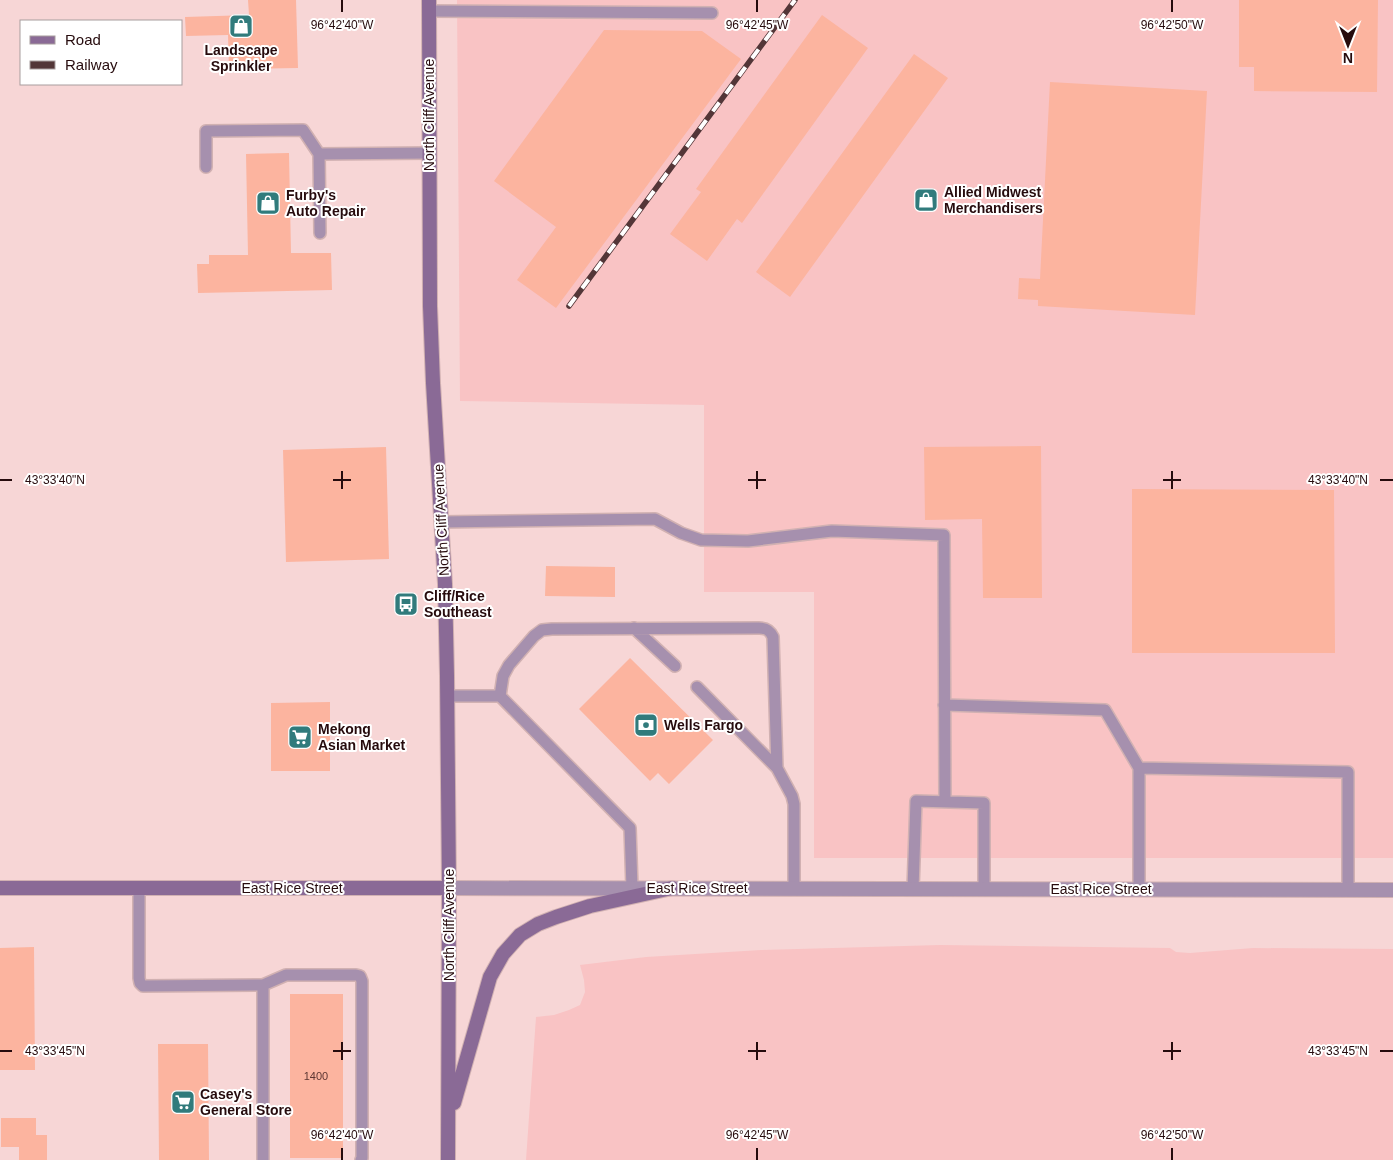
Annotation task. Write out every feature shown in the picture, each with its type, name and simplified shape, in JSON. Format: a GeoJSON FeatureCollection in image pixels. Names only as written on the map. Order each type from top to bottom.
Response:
{"type":"FeatureCollection","features":[{"type":"Feature","properties":{"kind":"main road","name":"North Cliff Avenue"},"geometry":{"type":"LineString","coordinates":[[429,5],[430,306],[442,522],[448,696],[450,888],[448,1160]]}},
{"type":"Feature","properties":{"kind":"main road","name":"East Rice Street"},"geometry":{"type":"LineString","coordinates":[[0,888],[450,888]]}},
{"type":"Feature","properties":{"kind":"main road"},"geometry":{"type":"LineString","coordinates":[[449,1118],[490,977],[503,954],[520,935],[538,924],[590,906],[672,888]]}},
{"type":"Feature","properties":{"kind":"street","name":"East Rice Street"},"geometry":{"type":"LineString","coordinates":[[450,888],[1393,890]]}},
{"type":"Feature","properties":{"kind":"lane"},"geometry":{"type":"LineString","coordinates":[[429,5],[712,12]]}},
{"type":"Feature","properties":{"kind":"lane"},"geometry":{"type":"LineString","coordinates":[[206,167],[206,131],[303,130],[319,154],[320,233]]}},
{"type":"Feature","properties":{"kind":"lane"},"geometry":{"type":"LineString","coordinates":[[319,154],[430,153]]}},
{"type":"Feature","properties":{"kind":"lane"},"geometry":{"type":"LineString","coordinates":[[442,522],[655,519],[681,533],[701,540],[748,541],[832,531],[944,535],[945,802]]}},
{"type":"Feature","properties":{"kind":"lane"},"geometry":{"type":"LineString","coordinates":[[634,628],[675,666]]}},
{"type":"Feature","properties":{"kind":"lane"},"geometry":{"type":"LineString","coordinates":[[500,696],[503,676],[509,665],[534,636],[542,630],[765,628],[773,637],[777,768]]}},
{"type":"Feature","properties":{"kind":"lane"},"geometry":{"type":"LineString","coordinates":[[697,687],[777,768],[792,796],[794,804],[794,888]]}},
{"type":"Feature","properties":{"kind":"lane"},"geometry":{"type":"LineString","coordinates":[[448,696],[500,696],[630,828],[632,888]]}},
{"type":"Feature","properties":{"kind":"lane"},"geometry":{"type":"LineString","coordinates":[[944,705],[1105,710],[1139,768],[1139,889]]}},
{"type":"Feature","properties":{"kind":"lane"},"geometry":{"type":"LineString","coordinates":[[1139,768],[1348,772],[1348,890]]}},
{"type":"Feature","properties":{"kind":"lane"},"geometry":{"type":"LineString","coordinates":[[913,889],[916,801],[984,802],[984,889]]}},
{"type":"Feature","properties":{"kind":"lane"},"geometry":{"type":"LineString","coordinates":[[139,888],[139,978],[143,986],[263,985],[286,975],[360,976],[362,981],[361,1160]]}},
{"type":"Feature","properties":{"kind":"lane"},"geometry":{"type":"LineString","coordinates":[[263,985],[263,1160]]}},
{"type":"Feature","properties":{"kind":"shaded area"},"geometry":{"type":"Polygon","coordinates":[[[457,0],[1393,0],[1393,858],[814,858],[814,592],[704,592],[704,405],[460,401],[457,0]]]}},
{"type":"Feature","properties":{"kind":"shaded area"},"geometry":{"type":"Polygon","coordinates":[[[940,945],[1170,948],[1176,952],[1190,953],[1253,948],[1393,949],[1393,1160],[526,1160],[536,1017],[554,1015],[580,1005],[585,992],[580,965],[646,957],[761,950],[940,945]]]}},
{"type":"Feature","properties":{"kind":"building","name":"Landscape Sprinkler"},"geometry":{"type":"Polygon","coordinates":[[[248,0],[296,0],[298,68],[229,69],[228,35],[186,36],[185,17],[249,15],[248,0]]]}},
{"type":"Feature","properties":{"kind":"building"},"geometry":{"type":"Polygon","coordinates":[[[1239,0],[1378,0],[1377,92],[1254,91],[1254,67],[1239,67],[1239,0]]]}},
{"type":"Feature","properties":{"kind":"building"},"geometry":{"type":"Polygon","coordinates":[[[822,15],[868,48],[742,223],[737,219],[707,261],[670,234],[701,192],[696,189],[822,15]]]}},
{"type":"Feature","properties":{"kind":"building"},"geometry":{"type":"Polygon","coordinates":[[[604,30],[702,31],[741,59],[556,308],[517,280],[556,227],[494,181],[604,30]]]}},
{"type":"Feature","properties":{"kind":"building"},"geometry":{"type":"Polygon","coordinates":[[[914,54],[948,78],[790,297],[756,272],[914,54]]]}},
{"type":"Feature","properties":{"kind":"building"},"geometry":{"type":"Polygon","coordinates":[[[1050,82],[1207,91],[1195,315],[1038,306],[1038,300],[1018,299],[1019,278],[1040,279],[1050,82]]]}},
{"type":"Feature","properties":{"kind":"building","name":"Furby's Auto Repair"},"geometry":{"type":"Polygon","coordinates":[[[289,153],[291,253],[331,253],[332,290],[198,293],[197,264],[209,264],[209,255],[248,255],[246,154],[289,153]]]}},
{"type":"Feature","properties":{"kind":"building"},"geometry":{"type":"Polygon","coordinates":[[[1041,446],[1042,598],[983,598],[982,519],[925,520],[924,447],[1041,446]]]}},
{"type":"Feature","properties":{"kind":"building"},"geometry":{"type":"Polygon","coordinates":[[[386,447],[389,559],[286,562],[283,450],[386,447]]]}},
{"type":"Feature","properties":{"kind":"building"},"geometry":{"type":"Polygon","coordinates":[[[1132,489],[1334,490],[1335,653],[1132,653],[1132,489]]]}},
{"type":"Feature","properties":{"kind":"building"},"geometry":{"type":"Polygon","coordinates":[[[546,566],[615,567],[615,597],[545,596],[546,566]]]}},
{"type":"Feature","properties":{"kind":"building","name":"Wells Fargo"},"geometry":{"type":"Polygon","coordinates":[[[630,658],[713,740],[669,784],[658,773],[650,781],[579,709],[630,658]]]}},
{"type":"Feature","properties":{"kind":"building","name":"Mekong Asian Market"},"geometry":{"type":"Polygon","coordinates":[[[330,702],[330,771],[271,771],[271,703],[330,702]]]}},
{"type":"Feature","properties":{"kind":"building"},"geometry":{"type":"Polygon","coordinates":[[[34,947],[35,1070],[0,1070],[0,948],[34,947]]]}},
{"type":"Feature","properties":{"kind":"building","name":"Casey's General Store"},"geometry":{"type":"Polygon","coordinates":[[[290,994],[343,994],[343,1158],[290,1158],[290,994]]]}},
{"type":"Feature","properties":{"kind":"building","name":"Casey's General Store"},"geometry":{"type":"Polygon","coordinates":[[[158,1044],[208,1044],[209,1160],[159,1160],[158,1044]]]}},
{"type":"Feature","properties":{"kind":"building"},"geometry":{"type":"Polygon","coordinates":[[[1,1118],[36,1118],[36,1135],[47,1135],[47,1160],[19,1160],[19,1147],[1,1147],[1,1118]]]}},
{"type":"Feature","properties":{"kind":"railway"},"geometry":{"type":"LineString","coordinates":[[569,306],[795,0]]}},
{"type":"Feature","properties":{"kind":"place","name":"Landscape Sprinkler"},"geometry":{"type":"Point","coordinates":[241,26]}},
{"type":"Feature","properties":{"kind":"place","name":"Allied Midwest Merchandisers"},"geometry":{"type":"Point","coordinates":[926,200]}},
{"type":"Feature","properties":{"kind":"place","name":"Furby's Auto Repair"},"geometry":{"type":"Point","coordinates":[268,203]}},
{"type":"Feature","properties":{"kind":"place","name":"Cliff/Rice Southeast"},"geometry":{"type":"Point","coordinates":[406,604]}},
{"type":"Feature","properties":{"kind":"place","name":"Wells Fargo"},"geometry":{"type":"Point","coordinates":[646,725]}},
{"type":"Feature","properties":{"kind":"place","name":"Mekong Asian Market"},"geometry":{"type":"Point","coordinates":[300,737]}},
{"type":"Feature","properties":{"kind":"place","name":"Casey's General Store"},"geometry":{"type":"Point","coordinates":[183,1102]}}]}
